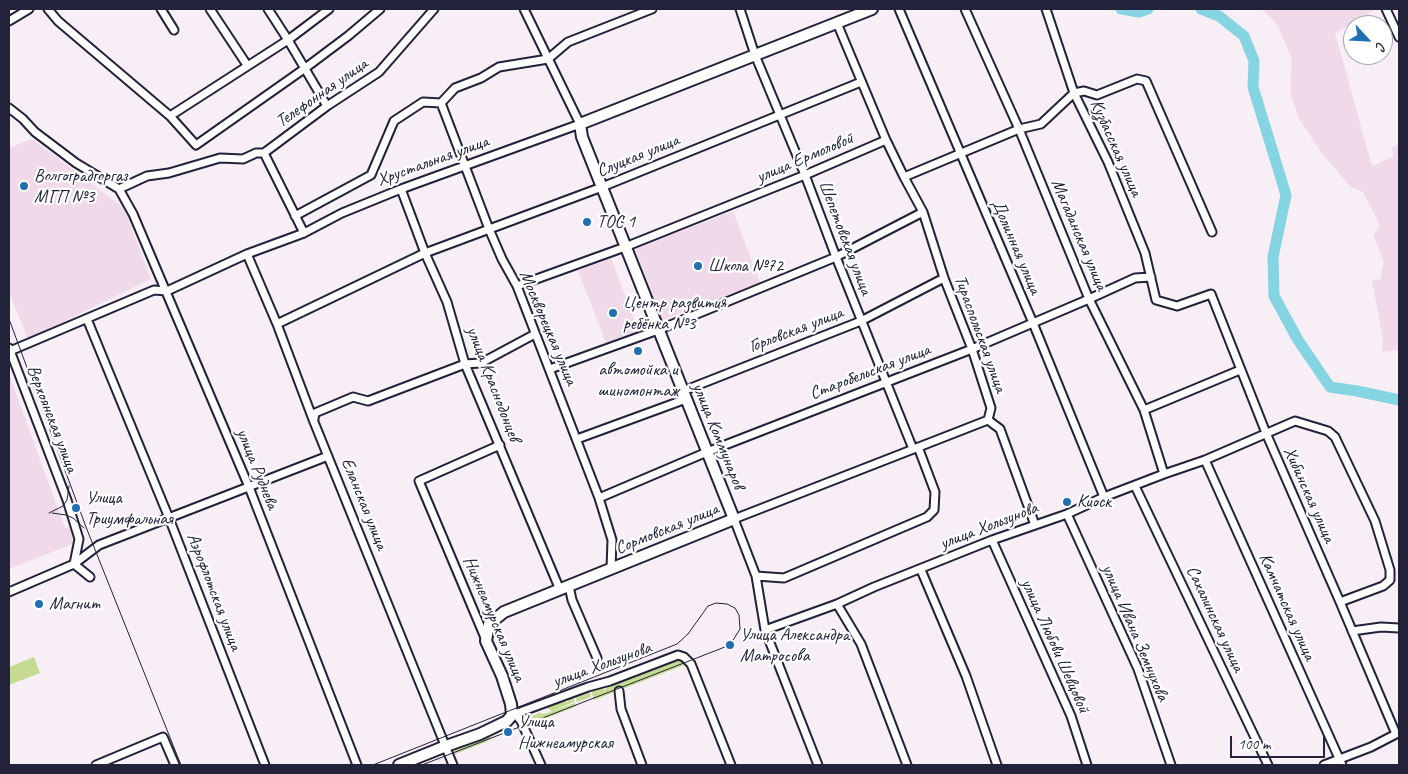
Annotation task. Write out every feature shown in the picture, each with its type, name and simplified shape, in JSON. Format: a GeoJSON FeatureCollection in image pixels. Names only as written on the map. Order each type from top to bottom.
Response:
{"type":"FeatureCollection","features":[{"type":"Feature","properties":{"kind":"street"},"geometry":{"type":"LineString","coordinates":[[9,21],[29,9]]}},
{"type":"Feature","properties":{"kind":"street"},"geometry":{"type":"LineString","coordinates":[[48,9],[58,21],[170,116],[196,145],[304,69],[380,9]]}},
{"type":"Feature","properties":{"kind":"street"},"geometry":{"type":"LineString","coordinates":[[161,9],[174,30]]}},
{"type":"Feature","properties":{"kind":"street"},"geometry":{"type":"LineString","coordinates":[[210,9],[247,65]]}},
{"type":"Feature","properties":{"kind":"street"},"geometry":{"type":"LineString","coordinates":[[268,9],[327,106]]}},
{"type":"Feature","properties":{"kind":"street"},"geometry":{"type":"LineString","coordinates":[[170,116],[288,40],[329,9]]}},
{"type":"Feature","properties":{"kind":"street","name":"Телефонная улица"},"geometry":{"type":"LineString","coordinates":[[119,189],[147,176],[169,173],[220,158],[243,160],[256,153],[264,153],[327,106],[379,72],[434,9]]}},
{"type":"Feature","properties":{"kind":"street","name":"улица Коммунаров"},"geometry":{"type":"LineString","coordinates":[[524,9],[580,124],[582,137],[734,519],[756,576],[765,630]]}},
{"type":"Feature","properties":{"kind":"street"},"geometry":{"type":"LineString","coordinates":[[295,216],[371,175],[394,121],[423,102],[441,103],[455,88],[481,78],[499,67],[548,59],[568,42],[652,9]]}},
{"type":"Feature","properties":{"kind":"street","name":"Шепетовская улица"},"geometry":{"type":"LineString","coordinates":[[740,9],[755,55],[805,175],[885,382],[935,492],[934,510],[927,517],[784,578],[756,576]]}},
{"type":"Feature","properties":{"kind":"street","name":"Хрустальная улица"},"geometry":{"type":"LineString","coordinates":[[9,350],[154,290],[167,292],[247,254],[304,233],[342,213],[400,189],[580,124],[872,9]]}},
{"type":"Feature","properties":{"kind":"street","name":"Долинная улица"},"geometry":{"type":"LineString","coordinates":[[899,9],[1033,323],[1104,497]]}},
{"type":"Feature","properties":{"kind":"street","name":"Магаданская улица"},"geometry":{"type":"LineString","coordinates":[[965,9],[1018,129],[1089,300],[1144,410],[1164,474]]}},
{"type":"Feature","properties":{"kind":"street","name":"Кузбасская улица"},"geometry":{"type":"LineString","coordinates":[[1046,9],[1074,94],[1108,162],[1145,253],[1156,300]]}},
{"type":"Feature","properties":{"kind":"street"},"geometry":{"type":"LineString","coordinates":[[1386,9],[1399,37]]}},
{"type":"Feature","properties":{"kind":"street"},"geometry":{"type":"LineString","coordinates":[[837,23],[886,140],[904,177],[1018,129],[1041,124],[1074,94],[1084,91],[1097,95],[1137,80],[1146,80],[1212,232]]}},
{"type":"Feature","properties":{"kind":"street","name":"Слуцкая улица"},"geometry":{"type":"LineString","coordinates":[[277,324],[425,253],[602,187],[861,82]]}},
{"type":"Feature","properties":{"kind":"street","name":"Москворецкая улица"},"geometry":{"type":"LineString","coordinates":[[441,103],[489,229],[502,259],[517,286],[599,498],[612,540],[611,569]]}},
{"type":"Feature","properties":{"kind":"street"},"geometry":{"type":"LineString","coordinates":[[9,108],[24,119],[35,132],[76,163],[119,189]]}},
{"type":"Feature","properties":{"kind":"street","name":"улица Ермоловой"},"geometry":{"type":"LineString","coordinates":[[517,286],[625,247],[805,175],[886,140]]}},
{"type":"Feature","properties":{"kind":"street"},"geometry":{"type":"LineString","coordinates":[[264,153],[304,233]]}},
{"type":"Feature","properties":{"kind":"street","name":"Тираспольская улица"},"geometry":{"type":"LineString","coordinates":[[904,177],[923,212],[944,278],[972,349],[991,408],[988,420],[1000,429],[1035,525]]}},
{"type":"Feature","properties":{"kind":"street","name":"улица Руднева"},"geometry":{"type":"LineString","coordinates":[[119,189],[134,214],[249,487],[357,765]]}},
{"type":"Feature","properties":{"kind":"street","name":"улица Краснодонцев"},"geometry":{"type":"LineString","coordinates":[[400,189],[447,302],[465,364],[597,658]]}},
{"type":"Feature","properties":{"kind":"street"},"geometry":{"type":"LineString","coordinates":[[550,369],[658,330],[836,257],[923,212]]}},
{"type":"Feature","properties":{"kind":"street","name":"Еланская улица"},"geometry":{"type":"LineString","coordinates":[[247,254],[277,324],[314,422],[453,765]]}},
{"type":"Feature","properties":{"kind":"street","name":"Старобельская улица"},"geometry":{"type":"LineString","coordinates":[[599,498],[707,452],[972,349],[1089,300],[1134,278],[1151,277]]}},
{"type":"Feature","properties":{"kind":"street","name":"Горловская улица"},"geometry":{"type":"LineString","coordinates":[[577,439],[861,321],[944,278]]}},
{"type":"Feature","properties":{"kind":"street","name":"Хибинская улица"},"geometry":{"type":"LineString","coordinates":[[1156,300],[1177,306],[1211,294],[1266,434],[1397,733],[1341,762],[1324,765]]}},
{"type":"Feature","properties":{"kind":"street","name":"Аэрофлотская улица"},"geometry":{"type":"LineString","coordinates":[[87,319],[169,518],[265,765]]}},
{"type":"Feature","properties":{"kind":"street"},"geometry":{"type":"LineString","coordinates":[[314,422],[315,412],[353,397],[368,401],[465,364],[481,363],[535,334]]}},
{"type":"Feature","properties":{"kind":"street","name":"Верхоянская улица"},"geometry":{"type":"LineString","coordinates":[[9,350],[67,500],[79,539],[74,564]]}},
{"type":"Feature","properties":{"kind":"street"},"geometry":{"type":"LineString","coordinates":[[1144,410],[1240,370]]}},
{"type":"Feature","properties":{"kind":"street","name":"Сормовская улица"},"geometry":{"type":"LineString","coordinates":[[486,641],[489,624],[504,612],[734,519],[988,420]]}},
{"type":"Feature","properties":{"kind":"street","name":"улица Хользунова"},"geometry":{"type":"LineString","coordinates":[[765,630],[837,604],[874,587],[992,540],[1067,514],[1104,497],[1205,460],[1295,422],[1328,431],[1335,437],[1375,521],[1390,570],[1390,580],[1383,586],[1340,602]]}},
{"type":"Feature","properties":{"kind":"street","name":"Нижнеамурская улица"},"geometry":{"type":"LineString","coordinates":[[500,445],[419,482],[502,676],[511,704],[512,715],[517,716],[521,721],[541,765]]}},
{"type":"Feature","properties":{"kind":"street"},"geometry":{"type":"LineString","coordinates":[[9,592],[74,564],[100,545],[328,456]]}},
{"type":"Feature","properties":{"kind":"street","name":"Камчатская улица"},"geometry":{"type":"LineString","coordinates":[[1205,460],[1341,762]]}},
{"type":"Feature","properties":{"kind":"street","name":"Сахалинская улица"},"geometry":{"type":"LineString","coordinates":[[1135,486],[1268,765]]}},
{"type":"Feature","properties":{"kind":"street","name":"улица Ивана Земнухова"},"geometry":{"type":"LineString","coordinates":[[1067,514],[1138,669],[1171,765]]}},
{"type":"Feature","properties":{"kind":"street","name":"улица Любови Шевцовой"},"geometry":{"type":"LineString","coordinates":[[992,540],[1071,716],[1086,765]]}},
{"type":"Feature","properties":{"kind":"street"},"geometry":{"type":"LineString","coordinates":[[74,564],[90,577]]}},
{"type":"Feature","properties":{"kind":"street"},"geometry":{"type":"LineString","coordinates":[[920,570],[966,676],[997,765]]}},
{"type":"Feature","properties":{"kind":"street"},"geometry":{"type":"LineString","coordinates":[[837,604],[861,644],[907,765]]}},
{"type":"Feature","properties":{"kind":"street"},"geometry":{"type":"LineString","coordinates":[[1352,631],[1381,627],[1399,628]]}},
{"type":"Feature","properties":{"kind":"street"},"geometry":{"type":"LineString","coordinates":[[765,630],[818,765]]}},
{"type":"Feature","properties":{"kind":"street","name":"улица Хользунова"},"geometry":{"type":"LineString","coordinates":[[399,765],[497,726],[512,715],[678,655],[684,657],[691,664],[731,765]]}},
{"type":"Feature","properties":{"kind":"street"},"geometry":{"type":"LineString","coordinates":[[619,691],[621,709],[642,765]]}},
{"type":"Feature","properties":{"kind":"street"},"geometry":{"type":"LineString","coordinates":[[96,765],[163,737],[175,765]]}},
{"type":"Feature","properties":{"kind":"shaded area"},"geometry":{"type":"Polygon","coordinates":[[[1262,9],[1375,10],[1366,15],[1343,15],[1343,28],[1335,33],[1372,166],[1394,156],[1391,148],[1399,144],[1399,350],[1382,352],[1383,339],[1372,281],[1381,279],[1384,262],[1373,235],[1380,225],[1363,192],[1351,187],[1323,155],[1299,119],[1290,91],[1292,60],[1277,24],[1262,9]]]}},
{"type":"Feature","properties":{"kind":"shaded area"},"geometry":{"type":"Polygon","coordinates":[[[32,139],[124,208],[151,279],[28,339],[9,292],[9,148],[32,139]]]}},
{"type":"Feature","properties":{"kind":"shaded area","name":"Школа №72"},"geometry":{"type":"Polygon","coordinates":[[[733,211],[760,283],[662,320],[635,248],[733,211]]]}},
{"type":"Feature","properties":{"kind":"shaded area","name":"Центр развития ребёнка №3"},"geometry":{"type":"Polygon","coordinates":[[[611,258],[639,332],[607,345],[578,271],[611,258]]]}},
{"type":"Feature","properties":{"kind":"shaded area"},"geometry":{"type":"Polygon","coordinates":[[[9,374],[65,528],[70,527],[75,543],[9,569],[9,374]]]}},
{"type":"Feature","properties":{"kind":"green space"},"geometry":{"type":"Polygon","coordinates":[[[34,657],[40,673],[9,685],[9,667],[34,657]]]}},
{"type":"Feature","properties":{"kind":"green space"},"geometry":{"type":"Polygon","coordinates":[[[678,657],[684,659],[687,664],[594,700],[591,690],[603,687],[604,691],[614,682],[678,657]]]}},
{"type":"Feature","properties":{"kind":"green space"},"geometry":{"type":"Polygon","coordinates":[[[587,691],[591,697],[577,702],[575,695],[587,691]]]}},
{"type":"Feature","properties":{"kind":"green space"},"geometry":{"type":"Polygon","coordinates":[[[572,696],[574,702],[552,711],[548,709],[547,706],[550,703],[568,702],[569,697],[572,696]]]}},
{"type":"Feature","properties":{"kind":"green space"},"geometry":{"type":"Polygon","coordinates":[[[575,703],[576,706],[572,708],[526,726],[525,723],[528,718],[575,703]]]}},
{"type":"Feature","properties":{"kind":"green space"},"geometry":{"type":"Polygon","coordinates":[[[488,736],[492,738],[455,754],[455,747],[488,736]]]}},
{"type":"Feature","properties":{"kind":"waterway"},"geometry":{"type":"LineString","coordinates":[[1121,9],[1139,12],[1148,9]]}},
{"type":"Feature","properties":{"kind":"waterway"},"geometry":{"type":"LineString","coordinates":[[1201,9],[1219,16],[1244,36],[1254,61],[1253,87],[1286,195],[1273,257],[1274,296],[1298,340],[1330,387],[1399,400]]}},
{"type":"Feature","properties":{"kind":"tram line"},"geometry":{"type":"LineString","coordinates":[[9,319],[86,527],[181,765]]}},
{"type":"Feature","properties":{"kind":"tram line"},"geometry":{"type":"LineString","coordinates":[[49,513],[63,506],[67,500],[69,486]]}},
{"type":"Feature","properties":{"kind":"tram line"},"geometry":{"type":"LineString","coordinates":[[52,513],[73,518],[84,528]]}},
{"type":"Feature","properties":{"kind":"tram line"},"geometry":{"type":"LineString","coordinates":[[373,765],[677,644],[688,634],[708,606],[716,603],[727,604],[735,608],[739,615],[740,629],[730,645],[422,765]]}},
{"type":"Feature","properties":{"kind":"place","name":"Волгоградгоргаз МГП №3"},"geometry":{"type":"Point","coordinates":[24,186]}},
{"type":"Feature","properties":{"kind":"place","name":"ТОС 1"},"geometry":{"type":"Point","coordinates":[587,222]}},
{"type":"Feature","properties":{"kind":"place","name":"Школа №72"},"geometry":{"type":"Point","coordinates":[698,266]}},
{"type":"Feature","properties":{"kind":"place","name":"Центр развития ребёнка №3"},"geometry":{"type":"Point","coordinates":[613,313]}},
{"type":"Feature","properties":{"kind":"place","name":"автомойка и шиномонтаж"},"geometry":{"type":"Point","coordinates":[638,351]}},
{"type":"Feature","properties":{"kind":"place","name":"Киоск"},"geometry":{"type":"Point","coordinates":[1067,502]}},
{"type":"Feature","properties":{"kind":"place","name":"Улица Триумфальная"},"geometry":{"type":"Point","coordinates":[76,508]}},
{"type":"Feature","properties":{"kind":"place","name":"Магнит"},"geometry":{"type":"Point","coordinates":[39,604]}},
{"type":"Feature","properties":{"kind":"place","name":"Улица Александра Матросова"},"geometry":{"type":"Point","coordinates":[730,645]}},
{"type":"Feature","properties":{"kind":"place","name":"Улица Нижнеамурская"},"geometry":{"type":"Point","coordinates":[508,732]}}]}
